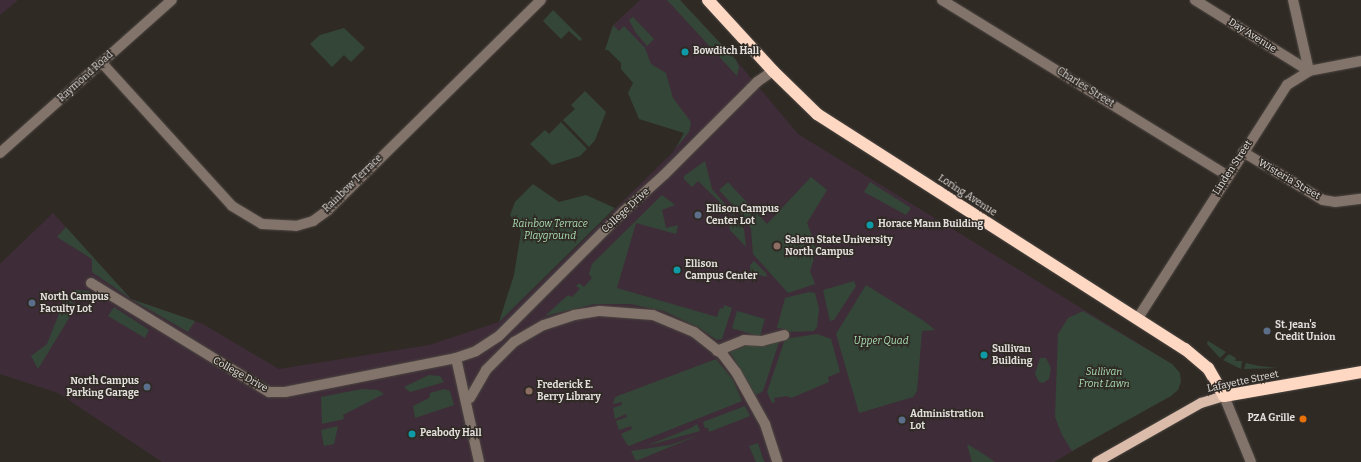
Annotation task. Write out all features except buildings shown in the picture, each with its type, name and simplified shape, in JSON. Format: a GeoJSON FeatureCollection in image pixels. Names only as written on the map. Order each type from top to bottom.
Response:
{"type":"FeatureCollection","features":[{"type":"Feature","properties":{"kind":"highway","name":"Loring Avenue"},"geometry":{"type":"LineString","coordinates":[[708,0],[773,71],[818,114],[837,128],[1185,349],[1208,368],[1224,396]]}},
{"type":"Feature","properties":{"kind":"highway","name":"Lafayette Street"},"geometry":{"type":"LineString","coordinates":[[1224,396],[1361,372]]}},
{"type":"Feature","properties":{"kind":"main road","name":"Lafayette Street"},"geometry":{"type":"LineString","coordinates":[[1097,462],[1201,404],[1224,396]]}},
{"type":"Feature","properties":{"kind":"street","name":"Raymond Road"},"geometry":{"type":"LineString","coordinates":[[0,153],[172,0]]}},
{"type":"Feature","properties":{"kind":"street","name":"Rainbow Terrace"},"geometry":{"type":"LineString","coordinates":[[102,63],[232,206],[262,224],[296,226],[312,221],[328,210],[540,0]]}},
{"type":"Feature","properties":{"kind":"street","name":"Charles Street"},"geometry":{"type":"LineString","coordinates":[[942,0],[1227,176]]}},
{"type":"Feature","properties":{"kind":"street","name":"Day Avenue"},"geometry":{"type":"LineString","coordinates":[[1196,0],[1309,71]]}},
{"type":"Feature","properties":{"kind":"street"},"geometry":{"type":"LineString","coordinates":[[1293,0],[1309,71]]}},
{"type":"Feature","properties":{"kind":"street","name":"Linden Street"},"geometry":{"type":"LineString","coordinates":[[1138,318],[1227,176],[1287,85],[1309,71],[1361,61]]}},
{"type":"Feature","properties":{"kind":"street","name":"College Drive"},"geometry":{"type":"LineString","coordinates":[[91,283],[269,392],[285,392],[456,358],[476,351],[499,336],[622,212],[664,175],[757,82],[773,71]]}},
{"type":"Feature","properties":{"kind":"street","name":"Wisteria Street"},"geometry":{"type":"LineString","coordinates":[[1243,152],[1323,200],[1335,202],[1361,199]]}},
{"type":"Feature","properties":{"kind":"street"},"geometry":{"type":"LineString","coordinates":[[470,398],[486,370],[514,342],[544,325],[574,315],[615,311],[653,315],[694,332],[718,350],[736,372],[765,424],[777,462]]}},
{"type":"Feature","properties":{"kind":"street"},"geometry":{"type":"LineString","coordinates":[[718,350],[744,340],[762,341],[784,335]]}},
{"type":"Feature","properties":{"kind":"street"},"geometry":{"type":"LineString","coordinates":[[456,358],[479,462]]}},
{"type":"Feature","properties":{"kind":"street"},"geometry":{"type":"LineString","coordinates":[[1224,396],[1251,462]]}},
{"type":"Feature","properties":{"kind":"shaded area"},"geometry":{"type":"Polygon","coordinates":[[[0,0],[18,0],[0,15],[0,0]]]}},
{"type":"Feature","properties":{"kind":"shaded area","name":"Salem State University North Campus"},"geometry":{"type":"Polygon","coordinates":[[[640,0],[680,0],[736,60],[798,134],[1172,364],[1180,373],[1178,390],[1054,462],[162,462],[58,393],[0,374],[0,264],[53,213],[131,299],[203,324],[279,369],[429,345],[499,322],[672,153],[683,136],[684,133],[641,55],[613,25],[640,0]]]}},
{"type":"Feature","properties":{"kind":"green space"},"geometry":{"type":"Polygon","coordinates":[[[667,0],[680,0],[736,60],[739,67],[737,76],[667,0]]]}},
{"type":"Feature","properties":{"kind":"green space"},"geometry":{"type":"Polygon","coordinates":[[[553,10],[582,39],[580,41],[569,31],[561,39],[543,21],[553,10]]]}},
{"type":"Feature","properties":{"kind":"green space"},"geometry":{"type":"Polygon","coordinates":[[[633,17],[654,39],[647,46],[636,33],[629,20],[633,17]]]}},
{"type":"Feature","properties":{"kind":"green space"},"geometry":{"type":"Polygon","coordinates":[[[613,25],[619,31],[624,26],[645,48],[651,64],[666,73],[673,98],[691,122],[689,132],[676,148],[684,133],[639,119],[628,93],[633,83],[621,69],[621,63],[608,50],[605,50],[613,25]]]}},
{"type":"Feature","properties":{"kind":"green space"},"geometry":{"type":"Polygon","coordinates":[[[344,28],[365,48],[351,62],[344,55],[332,67],[310,44],[320,35],[344,28]]]}},
{"type":"Feature","properties":{"kind":"green space"},"geometry":{"type":"Polygon","coordinates":[[[585,91],[606,112],[595,140],[589,147],[563,120],[575,109],[571,105],[585,91]]]}},
{"type":"Feature","properties":{"kind":"green space"},"geometry":{"type":"Polygon","coordinates":[[[561,122],[587,149],[580,156],[552,165],[530,144],[545,130],[549,134],[561,122]]]}},
{"type":"Feature","properties":{"kind":"green space"},"geometry":{"type":"Polygon","coordinates":[[[705,161],[712,189],[729,209],[728,210],[698,181],[692,187],[684,179],[684,176],[705,161]]]}},
{"type":"Feature","properties":{"kind":"green space"},"geometry":{"type":"Polygon","coordinates":[[[811,177],[827,190],[807,223],[817,249],[810,271],[815,284],[788,293],[753,254],[751,229],[746,220],[719,190],[728,182],[767,224],[811,177]]]}},
{"type":"Feature","properties":{"kind":"green space"},"geometry":{"type":"Polygon","coordinates":[[[870,182],[911,208],[906,215],[864,192],[870,182]]]}},
{"type":"Feature","properties":{"kind":"green space","name":"Rainbow Terrace Playground"},"geometry":{"type":"Polygon","coordinates":[[[533,184],[559,202],[586,195],[615,208],[499,322],[514,275],[521,232],[510,215],[515,202],[533,184]]]}},
{"type":"Feature","properties":{"kind":"green space"},"geometry":{"type":"Polygon","coordinates":[[[662,195],[675,205],[662,210],[666,228],[678,225],[676,234],[636,223],[617,288],[717,317],[720,308],[723,309],[724,305],[732,308],[722,339],[717,340],[698,327],[664,311],[630,304],[594,304],[545,316],[568,295],[572,297],[580,289],[576,286],[579,283],[584,287],[592,278],[589,274],[592,264],[662,195]]]}},
{"type":"Feature","properties":{"kind":"green space"},"geometry":{"type":"Polygon","coordinates":[[[733,213],[744,229],[746,247],[729,229],[734,218],[731,214],[733,213]]]}},
{"type":"Feature","properties":{"kind":"green space"},"geometry":{"type":"Polygon","coordinates":[[[66,227],[131,299],[92,272],[92,259],[57,237],[66,227]]]}},
{"type":"Feature","properties":{"kind":"green space"},"geometry":{"type":"Polygon","coordinates":[[[754,261],[766,273],[767,277],[751,273],[750,265],[754,261]]]}},
{"type":"Feature","properties":{"kind":"green space"},"geometry":{"type":"Polygon","coordinates":[[[854,281],[856,286],[834,320],[830,321],[823,290],[854,281]]]}},
{"type":"Feature","properties":{"kind":"green space","name":"Upper Quad"},"geometry":{"type":"Polygon","coordinates":[[[866,285],[924,321],[935,330],[922,331],[917,391],[913,397],[859,413],[836,334],[866,285]]]}},
{"type":"Feature","properties":{"kind":"green space"},"geometry":{"type":"Polygon","coordinates":[[[76,290],[90,291],[85,300],[74,294],[70,301],[77,305],[38,369],[31,356],[47,344],[64,301],[76,290]]]}},
{"type":"Feature","properties":{"kind":"green space"},"geometry":{"type":"Polygon","coordinates":[[[809,292],[815,293],[819,309],[817,327],[814,331],[785,332],[785,329],[777,328],[785,298],[809,292]]]}},
{"type":"Feature","properties":{"kind":"green space"},"geometry":{"type":"Polygon","coordinates":[[[131,299],[195,321],[188,332],[131,299]]]}},
{"type":"Feature","properties":{"kind":"green space"},"geometry":{"type":"Polygon","coordinates":[[[114,307],[149,330],[145,338],[108,316],[114,307]]]}},
{"type":"Feature","properties":{"kind":"green space"},"geometry":{"type":"Polygon","coordinates":[[[737,311],[765,319],[760,336],[732,328],[737,311]]]}},
{"type":"Feature","properties":{"kind":"green space","name":"Sullivan Front Lawn"},"geometry":{"type":"Polygon","coordinates":[[[1083,311],[1172,364],[1180,373],[1181,382],[1178,390],[1171,396],[1072,451],[1062,435],[1055,417],[1058,334],[1068,318],[1083,311]]]}},
{"type":"Feature","properties":{"kind":"green space"},"geometry":{"type":"Polygon","coordinates":[[[817,334],[831,339],[840,372],[828,377],[829,382],[791,398],[787,396],[774,398],[775,402],[772,403],[767,392],[785,339],[817,334]]]}},
{"type":"Feature","properties":{"kind":"green space"},"geometry":{"type":"Polygon","coordinates":[[[1208,341],[1226,352],[1220,358],[1207,344],[1208,341]]]}},
{"type":"Feature","properties":{"kind":"green space"},"geometry":{"type":"Polygon","coordinates":[[[779,342],[763,391],[756,395],[730,352],[751,344],[765,346],[779,342]]]}},
{"type":"Feature","properties":{"kind":"green space"},"geometry":{"type":"Polygon","coordinates":[[[1229,354],[1236,358],[1235,361],[1242,361],[1241,369],[1223,360],[1229,354]]]}},
{"type":"Feature","properties":{"kind":"green space"},"geometry":{"type":"Polygon","coordinates":[[[1040,358],[1046,358],[1051,368],[1049,379],[1043,383],[1039,382],[1035,374],[1040,358]]]}},
{"type":"Feature","properties":{"kind":"green space"},"geometry":{"type":"Polygon","coordinates":[[[716,359],[733,380],[742,401],[629,446],[626,443],[621,434],[632,429],[631,426],[619,430],[616,421],[627,417],[626,414],[615,419],[613,408],[622,405],[622,402],[613,404],[615,397],[716,359]]]}},
{"type":"Feature","properties":{"kind":"green space"},"geometry":{"type":"Polygon","coordinates":[[[1246,363],[1259,366],[1278,368],[1244,369],[1246,363]]]}},
{"type":"Feature","properties":{"kind":"green space"},"geometry":{"type":"Polygon","coordinates":[[[429,375],[440,376],[444,382],[410,392],[404,387],[429,375]]]}},
{"type":"Feature","properties":{"kind":"green space"},"geometry":{"type":"Polygon","coordinates":[[[362,389],[378,390],[384,394],[343,415],[344,419],[322,424],[321,397],[362,389]]]}},
{"type":"Feature","properties":{"kind":"green space"},"geometry":{"type":"Polygon","coordinates":[[[444,389],[450,391],[454,405],[415,418],[413,406],[429,398],[430,393],[444,389]]]}},
{"type":"Feature","properties":{"kind":"green space"},"geometry":{"type":"Polygon","coordinates":[[[745,406],[750,416],[709,432],[708,428],[705,428],[703,422],[745,406]]]}},
{"type":"Feature","properties":{"kind":"green space"},"geometry":{"type":"Polygon","coordinates":[[[697,424],[700,431],[646,446],[691,428],[697,424]]]}},
{"type":"Feature","properties":{"kind":"green space"},"geometry":{"type":"Polygon","coordinates":[[[338,426],[334,444],[324,446],[321,430],[338,426]]]}},
{"type":"Feature","properties":{"kind":"green space"},"geometry":{"type":"Polygon","coordinates":[[[699,435],[636,461],[631,451],[670,445],[699,435]]]}},
{"type":"Feature","properties":{"kind":"green space"},"geometry":{"type":"Polygon","coordinates":[[[758,443],[765,462],[756,462],[749,446],[758,443]]]}},
{"type":"Feature","properties":{"kind":"green space"},"geometry":{"type":"Polygon","coordinates":[[[967,444],[982,453],[995,462],[972,462],[967,444]]]}},
{"type":"Feature","properties":{"kind":"place","name":"Bowditch Hall"},"geometry":{"type":"Point","coordinates":[685,52]}},
{"type":"Feature","properties":{"kind":"place","name":"Ellison Campus Center Lot"},"geometry":{"type":"Point","coordinates":[698,215]}},
{"type":"Feature","properties":{"kind":"place","name":"Horace Mann Building"},"geometry":{"type":"Point","coordinates":[870,225]}},
{"type":"Feature","properties":{"kind":"place","name":"Salem State University North Campus"},"geometry":{"type":"Point","coordinates":[777,246]}},
{"type":"Feature","properties":{"kind":"place","name":"Ellison Campus Center"},"geometry":{"type":"Point","coordinates":[677,270]}},
{"type":"Feature","properties":{"kind":"place","name":"North Campus Faculty Lot"},"geometry":{"type":"Point","coordinates":[32,303]}},
{"type":"Feature","properties":{"kind":"place","name":"St. Jean's Credit Union"},"geometry":{"type":"Point","coordinates":[1267,331]}},
{"type":"Feature","properties":{"kind":"place","name":"Sullivan Building"},"geometry":{"type":"Point","coordinates":[984,355]}},
{"type":"Feature","properties":{"kind":"place","name":"North Campus Parking Garage"},"geometry":{"type":"Point","coordinates":[147,387]}},
{"type":"Feature","properties":{"kind":"place","name":"Frederick E. Berry Library"},"geometry":{"type":"Point","coordinates":[529,391]}},
{"type":"Feature","properties":{"kind":"place","name":"PZA Grille"},"geometry":{"type":"Point","coordinates":[1303,419]}},
{"type":"Feature","properties":{"kind":"place","name":"Administration Lot"},"geometry":{"type":"Point","coordinates":[902,420]}},
{"type":"Feature","properties":{"kind":"place","name":"Peabody Hall"},"geometry":{"type":"Point","coordinates":[412,434]}}]}
